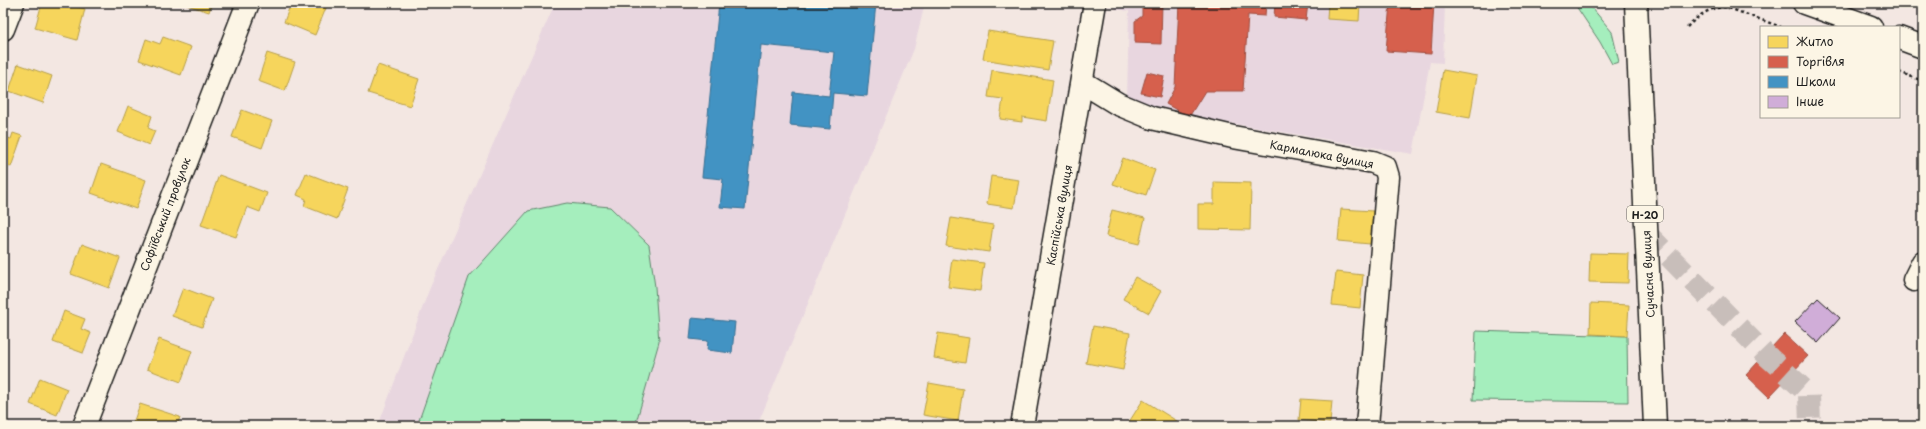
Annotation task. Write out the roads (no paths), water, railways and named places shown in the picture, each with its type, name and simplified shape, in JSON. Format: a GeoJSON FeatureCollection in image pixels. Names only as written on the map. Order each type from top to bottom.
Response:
{"type":"FeatureCollection","features":[{"type":"Feature","properties":{"kind":"street"},"geometry":{"type":"LineString","coordinates":[[3,29],[13,3]]}},
{"type":"Feature","properties":{"kind":"street","name":"Софіївський провулок"},"geometry":{"type":"LineString","coordinates":[[84,426],[248,3]]}},
{"type":"Feature","properties":{"kind":"street","name":"Каспійська вулиця"},"geometry":{"type":"LineString","coordinates":[[1022,426],[1082,82],[1094,3]]}},
{"type":"Feature","properties":{"kind":"street","name":"Сучасна вулиця"},"geometry":{"type":"LineString","coordinates":[[1636,3],[1655,426]]}},
{"type":"Feature","properties":{"kind":"street"},"geometry":{"type":"LineString","coordinates":[[1804,3],[1868,26]]}},
{"type":"Feature","properties":{"kind":"street"},"geometry":{"type":"LineString","coordinates":[[1900,38],[1923,47]]}},
{"type":"Feature","properties":{"kind":"street","name":"Кармалюка вулиця"},"geometry":{"type":"LineString","coordinates":[[1082,82],[1118,104],[1152,118],[1233,137],[1373,162],[1385,167],[1388,177],[1367,426]]}},
{"type":"Feature","properties":{"kind":"tunnel"},"geometry":{"type":"LineString","coordinates":[[1646,233],[1765,354],[1809,394],[1810,426]]}}]}
